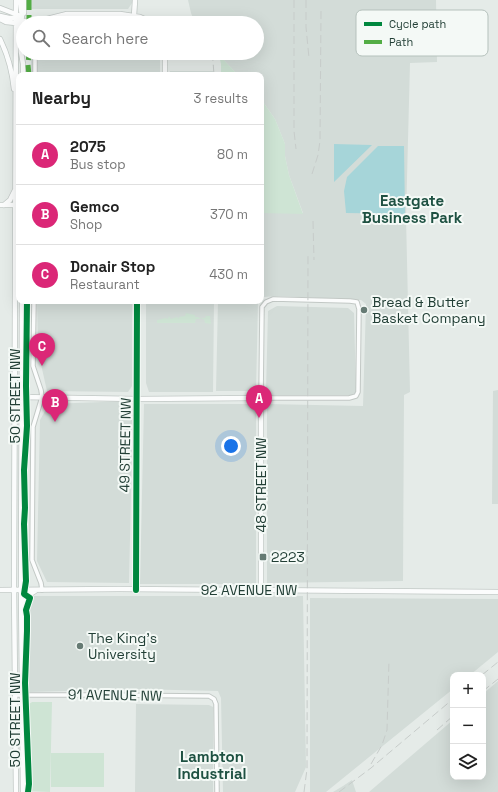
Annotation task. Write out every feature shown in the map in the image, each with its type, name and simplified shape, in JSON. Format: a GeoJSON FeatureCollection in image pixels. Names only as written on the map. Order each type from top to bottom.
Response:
{"type":"FeatureCollection","features":[{"type":"Feature","properties":{"kind":"main road","name":"50 STREET NW"},"geometry":{"type":"LineString","coordinates":[[16,0],[19,16]]}},
{"type":"Feature","properties":{"kind":"main road"},"geometry":{"type":"LineString","coordinates":[[20,0],[20,16]]}},
{"type":"Feature","properties":{"kind":"main road","name":"50 STREET NW"},"geometry":{"type":"LineString","coordinates":[[22,16],[24,11],[24,0]]}},
{"type":"Feature","properties":{"kind":"main road"},"geometry":{"type":"LineString","coordinates":[[60,16],[67,14],[120,14],[134,16],[136,0]]}},
{"type":"Feature","properties":{"kind":"main road"},"geometry":{"type":"LineString","coordinates":[[0,8],[16,18]]}},
{"type":"Feature","properties":{"kind":"main road"},"geometry":{"type":"LineString","coordinates":[[0,16],[16,19]]}},
{"type":"Feature","properties":{"kind":"main road"},"geometry":{"type":"LineString","coordinates":[[0,19],[6,22],[16,21]]}},
{"type":"Feature","properties":{"kind":"main road"},"geometry":{"type":"LineString","coordinates":[[0,39],[11,68],[16,115]]}},
{"type":"Feature","properties":{"kind":"main road","name":"50 STREET NW"},"geometry":{"type":"LineString","coordinates":[[18,60],[18,72]]}},
{"type":"Feature","properties":{"kind":"main road"},"geometry":{"type":"LineString","coordinates":[[22,60],[23,64]]}},
{"type":"Feature","properties":{"kind":"main road"},"geometry":{"type":"LineString","coordinates":[[23,60],[23,72]]}},
{"type":"Feature","properties":{"kind":"main road"},"geometry":{"type":"LineString","coordinates":[[165,60],[165,72]]}},
{"type":"Feature","properties":{"kind":"main road","name":"50 STREET NW"},"geometry":{"type":"LineString","coordinates":[[16,115],[16,187]]}},
{"type":"Feature","properties":{"kind":"main road"},"geometry":{"type":"LineString","coordinates":[[2,205],[10,200],[16,187]]}},
{"type":"Feature","properties":{"kind":"main road"},"geometry":{"type":"LineString","coordinates":[[2,205],[16,205]]}},
{"type":"Feature","properties":{"kind":"main road","name":"50 STREET NW"},"geometry":{"type":"LineString","coordinates":[[16,301],[14,590],[16,792]]}},
{"type":"Feature","properties":{"kind":"main road","name":"50 STREET NW"},"geometry":{"type":"LineString","coordinates":[[22,304],[21,614],[23,792]]}},
{"type":"Feature","properties":{"kind":"main road","name":"49 STREET NW"},"geometry":{"type":"LineString","coordinates":[[136,590],[138,399],[137,304]]}},
{"type":"Feature","properties":{"kind":"main road"},"geometry":{"type":"LineString","coordinates":[[15,397],[138,399],[261,398]]}},
{"type":"Feature","properties":{"kind":"main road","name":"48 STREET NW"},"geometry":{"type":"LineString","coordinates":[[261,398],[261,590]]}},
{"type":"Feature","properties":{"kind":"main road","name":"92 AVENUE NW"},"geometry":{"type":"LineString","coordinates":[[0,590],[498,592]]}},
{"type":"Feature","properties":{"kind":"main road"},"geometry":{"type":"LineString","coordinates":[[21,614],[27,596],[40,590]]}},
{"type":"Feature","properties":{"kind":"street"},"geometry":{"type":"LineString","coordinates":[[35,60],[35,72]]}},
{"type":"Feature","properties":{"kind":"street","name":"48 STREET NW"},"geometry":{"type":"LineString","coordinates":[[273,299],[357,302],[359,309],[358,392],[356,396],[349,398],[261,398],[262,308],[266,302],[273,299]]}},
{"type":"Feature","properties":{"kind":"street","name":"50 STREET NW"},"geometry":{"type":"LineString","coordinates":[[34,304],[33,366],[42,397],[33,427],[32,560],[41,583],[40,590]]}},
{"type":"Feature","properties":{"kind":"street","name":"91 AVENUE NW"},"geometry":{"type":"LineString","coordinates":[[15,695],[209,696],[214,699],[216,704],[217,792]]}},
{"type":"Feature","properties":{"kind":"shaded area"},"geometry":{"type":"Polygon","coordinates":[[[29,0],[132,0],[132,3],[128,9],[29,9],[29,0]]]}},
{"type":"Feature","properties":{"kind":"shaded area"},"geometry":{"type":"Polygon","coordinates":[[[188,0],[436,0],[436,10],[356,10],[356,56],[437,56],[437,62],[410,63],[406,217],[410,392],[404,395],[403,581],[267,583],[267,404],[363,406],[366,304],[361,300],[278,296],[264,297],[264,213],[303,213],[289,175],[285,156],[285,144],[275,119],[264,103],[264,72],[235,72],[224,60],[264,60],[264,16],[192,16],[188,0]]]}},
{"type":"Feature","properties":{"kind":"shaded area"},"geometry":{"type":"Polygon","coordinates":[[[31,60],[160,60],[160,72],[31,72],[31,60]]]}},
{"type":"Feature","properties":{"kind":"shaded area"},"geometry":{"type":"Polygon","coordinates":[[[170,71],[213,71],[213,72],[170,71]]]}},
{"type":"Feature","properties":{"kind":"shaded area"},"geometry":{"type":"Polygon","coordinates":[[[37,304],[132,304],[132,386],[128,392],[47,391],[38,351],[37,304]]]}},
{"type":"Feature","properties":{"kind":"shaded area"},"geometry":{"type":"Polygon","coordinates":[[[146,304],[214,304],[213,392],[149,392],[146,383],[146,304]]]}},
{"type":"Feature","properties":{"kind":"shaded area"},"geometry":{"type":"Polygon","coordinates":[[[218,304],[258,304],[256,391],[216,391],[218,304]]]}},
{"type":"Feature","properties":{"kind":"shaded area"},"geometry":{"type":"Polygon","coordinates":[[[277,306],[348,308],[354,313],[356,392],[352,395],[269,395],[266,392],[268,311],[277,306]]]}},
{"type":"Feature","properties":{"kind":"shaded area"},"geometry":{"type":"Polygon","coordinates":[[[498,390],[498,504],[492,504],[493,391],[498,390]]]}},
{"type":"Feature","properties":{"kind":"shaded area"},"geometry":{"type":"Polygon","coordinates":[[[129,401],[133,405],[129,583],[47,582],[37,561],[40,420],[49,404],[129,401]]]}},
{"type":"Feature","properties":{"kind":"shaded area"},"geometry":{"type":"Polygon","coordinates":[[[144,404],[256,404],[256,584],[140,584],[144,404]]]}},
{"type":"Feature","properties":{"kind":"shaded area"},"geometry":{"type":"Polygon","coordinates":[[[34,596],[303,596],[306,767],[295,792],[223,792],[221,698],[218,691],[133,689],[29,692],[27,689],[28,603],[34,596]]]}},
{"type":"Feature","properties":{"kind":"shaded area"},"geometry":{"type":"Polygon","coordinates":[[[310,598],[498,599],[498,652],[474,672],[450,672],[450,691],[326,792],[310,792],[310,598]]]}},
{"type":"Feature","properties":{"kind":"shaded area"},"geometry":{"type":"Polygon","coordinates":[[[498,681],[498,792],[369,792],[450,723],[450,780],[486,780],[486,691],[498,681]]]}},
{"type":"Feature","properties":{"kind":"shaded area"},"geometry":{"type":"Polygon","coordinates":[[[136,704],[209,705],[213,707],[213,792],[135,792],[136,704]]]}},
{"type":"Feature","properties":{"kind":"shaded area"},"geometry":{"type":"Polygon","coordinates":[[[352,780],[356,792],[333,792],[343,786],[352,780]]]}},
{"type":"Feature","properties":{"kind":"green space"},"geometry":{"type":"Polygon","coordinates":[[[220,60],[224,60],[235,72],[221,72],[220,60]]]}},
{"type":"Feature","properties":{"kind":"green space"},"geometry":{"type":"Polygon","coordinates":[[[264,103],[275,119],[285,144],[285,156],[289,175],[303,214],[264,213],[264,103]]]}},
{"type":"Feature","properties":{"kind":"green space"},"geometry":{"type":"Polygon","coordinates":[[[186,313],[195,315],[195,317],[202,319],[196,319],[195,323],[157,323],[157,320],[168,319],[169,316],[171,319],[177,317],[179,319],[179,317],[185,316],[186,313]]]}},
{"type":"Feature","properties":{"kind":"green space"},"geometry":{"type":"Polygon","coordinates":[[[206,316],[210,316],[211,324],[205,323],[204,319],[202,319],[206,316]]]}},
{"type":"Feature","properties":{"kind":"green space"},"geometry":{"type":"Polygon","coordinates":[[[32,702],[52,702],[50,792],[28,791],[27,708],[32,702]]]}},
{"type":"Feature","properties":{"kind":"green space"},"geometry":{"type":"Polygon","coordinates":[[[51,753],[104,753],[104,787],[51,787],[51,753]]]}},
{"type":"Feature","properties":{"kind":"water"},"geometry":{"type":"Polygon","coordinates":[[[334,144],[372,145],[334,182],[334,144]]]}},
{"type":"Feature","properties":{"kind":"water"},"geometry":{"type":"Polygon","coordinates":[[[378,146],[404,146],[405,214],[346,213],[344,191],[347,177],[378,146]]]}},
{"type":"Feature","properties":{"kind":"railway"},"geometry":{"type":"LineString","coordinates":[[294,0],[294,131],[296,149]]}},
{"type":"Feature","properties":{"kind":"railway"},"geometry":{"type":"LineString","coordinates":[[306,0],[306,27],[309,58]]}},
{"type":"Feature","properties":{"kind":"railway"},"geometry":{"type":"LineString","coordinates":[[312,174],[318,155],[320,141],[321,11]]}},
{"type":"Feature","properties":{"kind":"railway"},"geometry":{"type":"LineString","coordinates":[[213,60],[214,72]]}},
{"type":"Feature","properties":{"kind":"railway"},"geometry":{"type":"LineString","coordinates":[[313,221],[314,260]]}},
{"type":"Feature","properties":{"kind":"railway"},"geometry":{"type":"LineString","coordinates":[[304,792],[307,769],[308,253]]}},
{"type":"Feature","properties":{"kind":"railway"},"geometry":{"type":"LineString","coordinates":[[371,764],[382,745],[387,730],[389,660]]}},
{"type":"Feature","properties":{"kind":"railway"},"geometry":{"type":"LineString","coordinates":[[486,672],[498,662]]}},
{"type":"Feature","properties":{"kind":"railway"},"geometry":{"type":"LineString","coordinates":[[486,689],[498,679]]}},
{"type":"Feature","properties":{"kind":"railway"},"geometry":{"type":"LineString","coordinates":[[339,792],[371,768],[450,702]]}},
{"type":"Feature","properties":{"kind":"railway"},"geometry":{"type":"LineString","coordinates":[[437,730],[450,719]]}},
{"type":"Feature","properties":{"kind":"marked path"},"geometry":{"type":"LineString","coordinates":[[29,0],[29,16]]}},
{"type":"Feature","properties":{"kind":"marked path"},"geometry":{"type":"LineString","coordinates":[[28,60],[29,72]]}},
{"type":"Feature","properties":{"kind":"cycle path"},"geometry":{"type":"LineString","coordinates":[[27,304],[27,426],[24,470],[26,581],[24,594],[30,598],[26,610],[27,631],[25,683],[29,784],[28,792]]}},
{"type":"Feature","properties":{"kind":"cycle path"},"geometry":{"type":"LineString","coordinates":[[136,590],[137,304]]}},
{"type":"Feature","properties":{"kind":"place","name":"Bread & Butter Basket Company"},"geometry":{"type":"Point","coordinates":[364,310]}},
{"type":"Feature","properties":{"kind":"place","name":"Donair Stop"},"geometry":{"type":"Point","coordinates":[42,366]}},
{"type":"Feature","properties":{"kind":"place","name":"2075"},"geometry":{"type":"Point","coordinates":[259,418]}},
{"type":"Feature","properties":{"kind":"place","name":"Gemco"},"geometry":{"type":"Point","coordinates":[55,422]}},
{"type":"Feature","properties":{"kind":"place","name":"2223"},"geometry":{"type":"Point","coordinates":[263,557]}},
{"type":"Feature","properties":{"kind":"place","name":"The King's University"},"geometry":{"type":"Point","coordinates":[80,646]}},
{"type":"Feature","properties":{"kind":"district","name":"Eastgate Business Park"},"geometry":{"type":"Point","coordinates":[412,208]}},
{"type":"Feature","properties":{"kind":"district","name":"Lambton Industrial"},"geometry":{"type":"Point","coordinates":[212,764]}}]}
